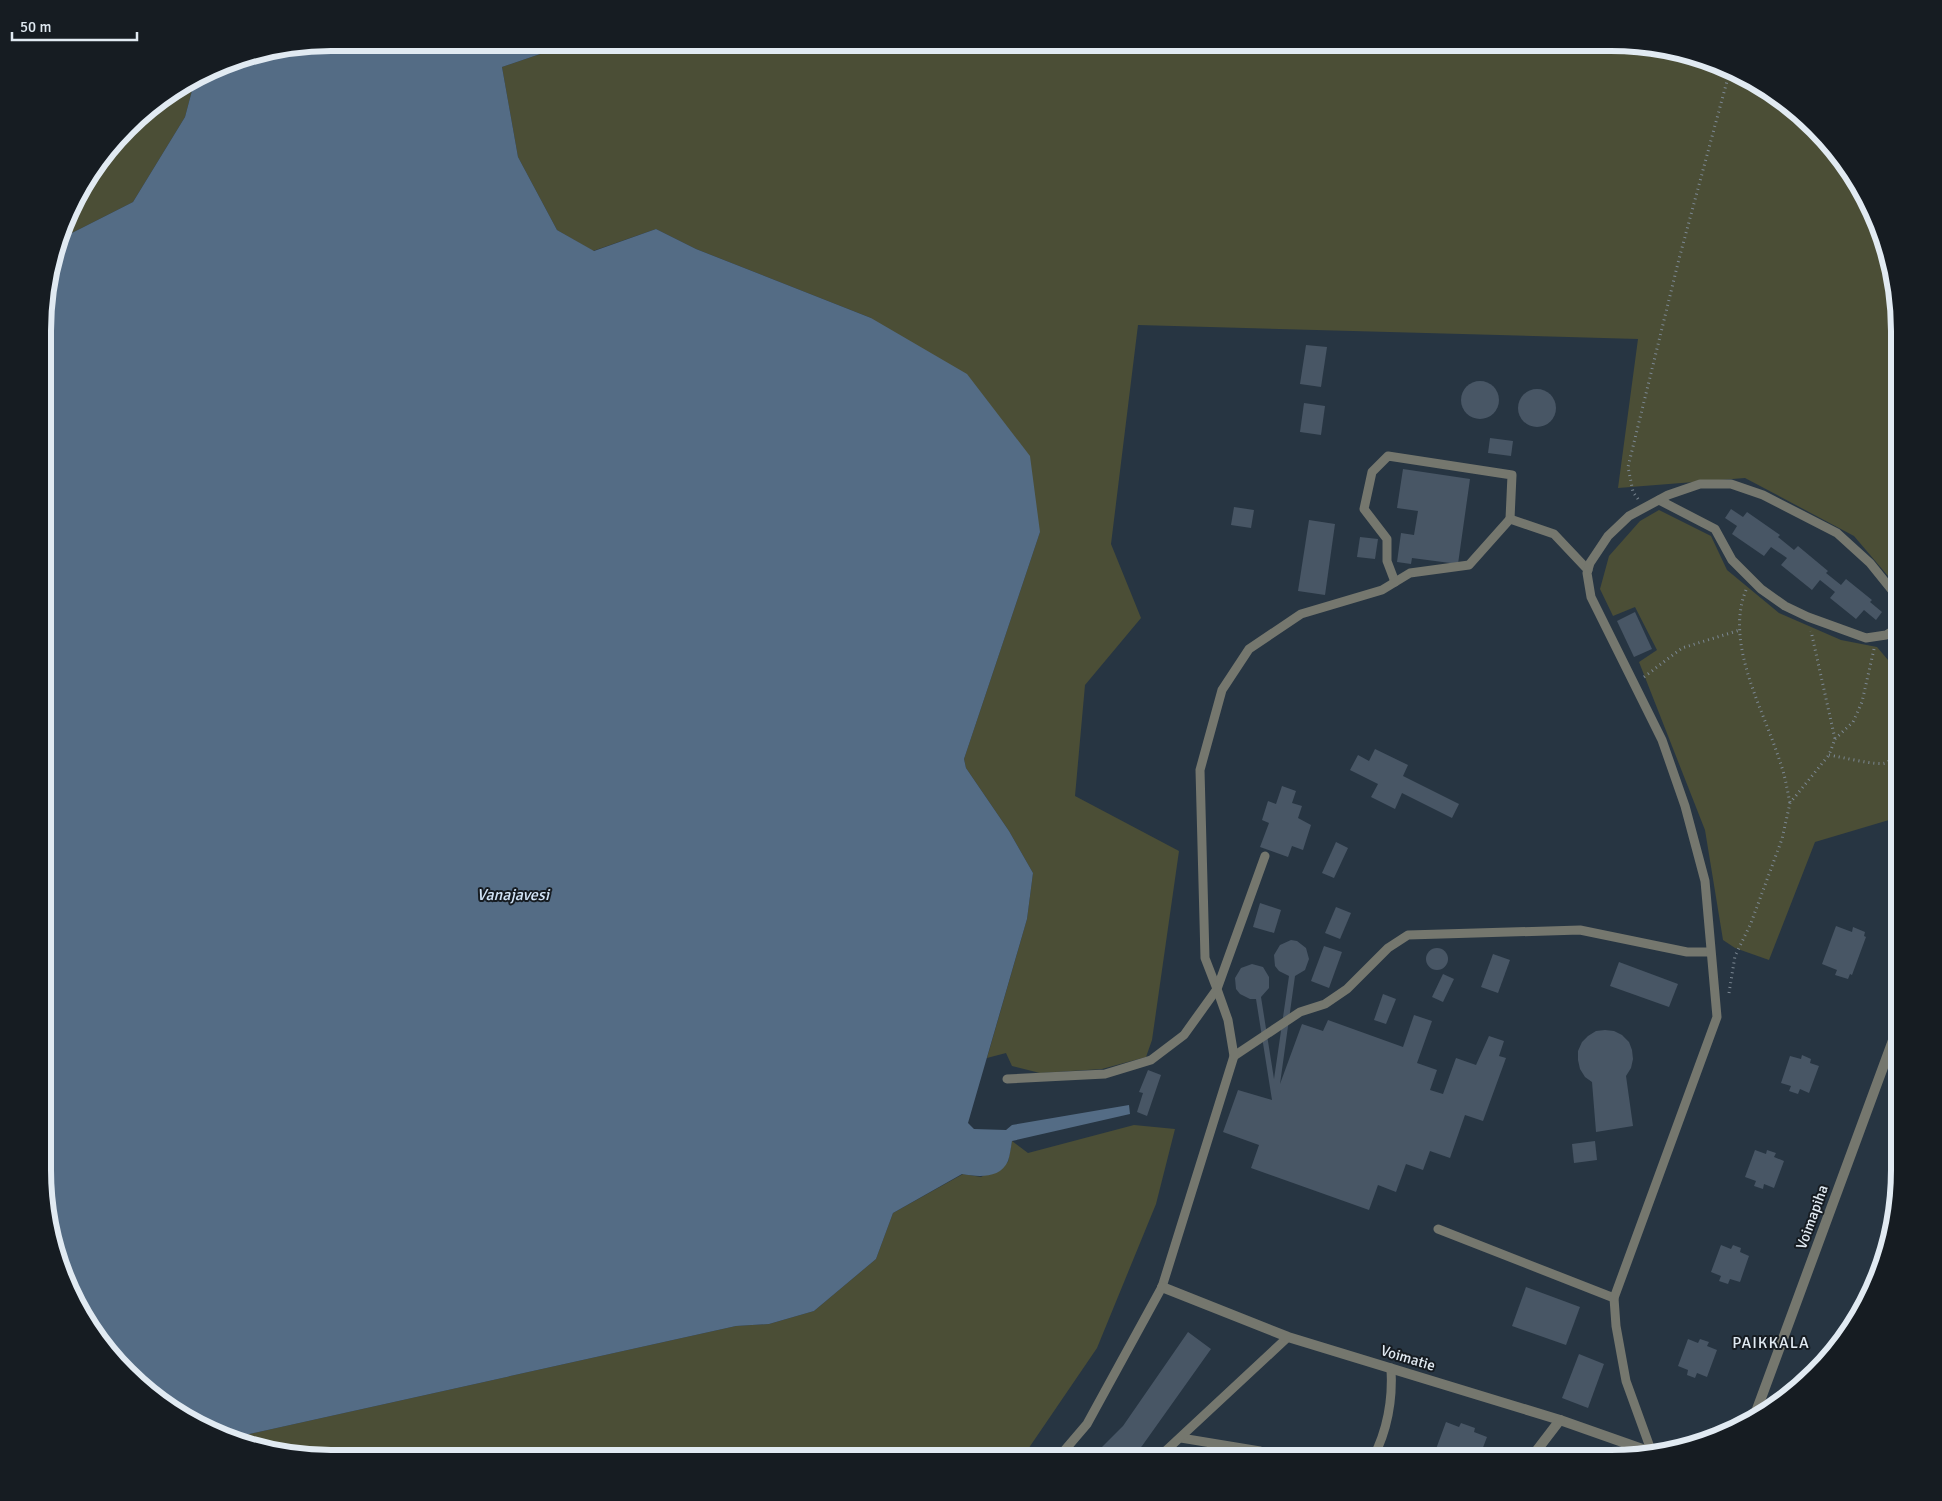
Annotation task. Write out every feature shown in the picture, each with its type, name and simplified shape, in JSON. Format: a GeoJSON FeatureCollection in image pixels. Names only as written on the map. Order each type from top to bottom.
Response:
{"type":"FeatureCollection","features":[{"type":"Feature","properties":{"kind":"street","name":"Voimapiha"},"geometry":{"type":"LineString","coordinates":[[1757,1408],[1891,1046]]}},
{"type":"Feature","properties":{"kind":"street","name":"Voimatie"},"geometry":{"type":"LineString","coordinates":[[1162,1288],[1288,1337],[1560,1420],[1639,1448]]}},
{"type":"Feature","properties":{"kind":"street"},"geometry":{"type":"LineString","coordinates":[[1537,1450],[1560,1420]]}},
{"type":"Feature","properties":{"kind":"lane"},"geometry":{"type":"LineString","coordinates":[[1065,1450],[1087,1424],[1162,1288],[1234,1056],[1228,1020],[1205,958],[1200,770],[1222,690],[1249,649],[1301,614],[1382,590],[1410,573],[1469,565],[1510,519],[1512,475],[1388,456],[1372,472],[1364,509],[1388,539],[1387,561],[1395,582]]}},
{"type":"Feature","properties":{"kind":"lane"},"geometry":{"type":"LineString","coordinates":[[1651,1447],[1626,1381],[1616,1326],[1614,1298],[1718,1017],[1710,952],[1705,881],[1685,806],[1662,740],[1591,597],[1588,570],[1590,563],[1608,536],[1629,516],[1659,500],[1700,484],[1731,484],[1763,495],[1837,533],[1870,563],[1891,589]]}},
{"type":"Feature","properties":{"kind":"lane"},"geometry":{"type":"LineString","coordinates":[[1659,500],[1715,530],[1732,560],[1751,579],[1785,606],[1808,618],[1866,638],[1886,635],[1891,632]]}},
{"type":"Feature","properties":{"kind":"lane"},"geometry":{"type":"LineString","coordinates":[[1510,519],[1554,534],[1588,570]]}},
{"type":"Feature","properties":{"kind":"lane"},"geometry":{"type":"LineString","coordinates":[[1007,1079],[1105,1074],[1151,1060],[1184,1035],[1217,989],[1265,856]]}},
{"type":"Feature","properties":{"kind":"lane"},"geometry":{"type":"LineString","coordinates":[[1234,1056],[1300,1012],[1325,1004],[1347,989],[1388,948],[1408,935],[1580,930],[1687,952],[1710,952]]}},
{"type":"Feature","properties":{"kind":"lane"},"geometry":{"type":"LineString","coordinates":[[1438,1229],[1614,1298]]}},
{"type":"Feature","properties":{"kind":"lane"},"geometry":{"type":"LineString","coordinates":[[1167,1450],[1288,1337]]}},
{"type":"Feature","properties":{"kind":"lane"},"geometry":{"type":"LineString","coordinates":[[1376,1450],[1382,1440],[1389,1415],[1392,1391],[1391,1368]]}},
{"type":"Feature","properties":{"kind":"lane"},"geometry":{"type":"LineString","coordinates":[[1181,1438],[1254,1450]]}},
{"type":"Feature","properties":{"kind":"path"},"geometry":{"type":"LineString","coordinates":[[1645,507],[1633,492],[1628,467],[1679,259],[1728,77]]}},
{"type":"Feature","properties":{"kind":"path"},"geometry":{"type":"LineString","coordinates":[[1728,1001],[1735,956],[1751,923],[1782,839],[1790,803],[1780,760],[1756,697],[1743,652],[1740,630],[1742,600],[1751,579]]}},
{"type":"Feature","properties":{"kind":"path"},"geometry":{"type":"LineString","coordinates":[[1808,618],[1835,739]]}},
{"type":"Feature","properties":{"kind":"path"},"geometry":{"type":"LineString","coordinates":[[1635,683],[1682,648],[1740,630]]}},
{"type":"Feature","properties":{"kind":"path"},"geometry":{"type":"LineString","coordinates":[[1790,803],[1830,755],[1835,739],[1853,722],[1862,702],[1876,636]]}},
{"type":"Feature","properties":{"kind":"path"},"geometry":{"type":"LineString","coordinates":[[1830,755],[1862,760],[1873,764],[1884,764],[1891,759]]}},
{"type":"Feature","properties":{"kind":"green space"},"geometry":{"type":"Polygon","coordinates":[[[1611,51],[1666,57],[1701,66],[1735,80],[1766,98],[1809,133],[1844,176],[1862,207],[1876,241],[1888,294],[1891,331],[1891,580],[1854,536],[1745,478],[1618,488],[1638,339],[1138,325],[1111,544],[1141,618],[1085,685],[1075,796],[1179,851],[1152,1040],[1146,1057],[1102,1069],[1040,1073],[1012,1066],[1006,1053],[987,1058],[1027,919],[1033,873],[1009,831],[966,768],[964,759],[1040,532],[871,318],[696,249],[656,229],[593,251],[557,230],[518,157],[502,67],[546,52],[1611,51]]]}},
{"type":"Feature","properties":{"kind":"green space"},"geometry":{"type":"Polygon","coordinates":[[[193,88],[185,117],[133,202],[69,235],[80,207],[109,161],[133,133],[161,109],[193,88]]]}},
{"type":"Feature","properties":{"kind":"green space"},"geometry":{"type":"Polygon","coordinates":[[[1659,510],[1711,536],[1727,570],[1779,613],[1841,640],[1877,647],[1891,664],[1891,819],[1815,842],[1769,960],[1735,948],[1723,940],[1705,830],[1639,662],[1657,650],[1635,607],[1613,616],[1600,589],[1609,556],[1640,521],[1659,510]]]}},
{"type":"Feature","properties":{"kind":"green space"},"geometry":{"type":"Polygon","coordinates":[[[1134,1125],[1175,1129],[1156,1204],[1097,1348],[1027,1450],[331,1450],[276,1444],[240,1435],[736,1326],[769,1324],[814,1311],[876,1259],[893,1213],[963,1174],[981,1177],[1008,1162],[1012,1141],[1028,1153],[1134,1125]]]}},
{"type":"Feature","properties":{"kind":"water","name":"Vanajavesi"},"geometry":{"type":"Polygon","coordinates":[[[331,51],[546,51],[502,67],[518,157],[557,230],[594,251],[656,229],[696,249],[871,318],[967,374],[1030,456],[1040,532],[964,759],[966,768],[1009,831],[1033,873],[1027,919],[968,1123],[974,1129],[1006,1130],[1012,1125],[1129,1105],[1130,1114],[1012,1141],[1008,1161],[1000,1171],[981,1176],[962,1174],[893,1213],[876,1259],[814,1311],[769,1324],[736,1326],[245,1435],[207,1421],[191,1412],[161,1392],[133,1368],[98,1325],[80,1294],[61,1242],[52,1188],[51,331],[57,276],[69,235],[133,202],[185,117],[193,88],[241,66],[276,57],[331,51]]]}},
{"type":"Feature","properties":{"kind":"building"},"geometry":{"type":"Polygon","coordinates":[[[1306,345],[1327,347],[1321,387],[1300,384],[1306,345]]]}},
{"type":"Feature","properties":{"kind":"building"},"geometry":{"type":"Polygon","coordinates":[[[1480,381],[1494,386],[1499,400],[1494,414],[1480,419],[1466,414],[1461,400],[1466,386],[1480,381]]]}},
{"type":"Feature","properties":{"kind":"building"},"geometry":{"type":"Polygon","coordinates":[[[1537,389],[1551,394],[1556,408],[1551,422],[1537,427],[1523,422],[1518,408],[1523,394],[1537,389]]]}},
{"type":"Feature","properties":{"kind":"building"},"geometry":{"type":"Polygon","coordinates":[[[1304,403],[1325,406],[1321,435],[1300,432],[1304,403]]]}},
{"type":"Feature","properties":{"kind":"building"},"geometry":{"type":"Polygon","coordinates":[[[1490,438],[1513,441],[1511,456],[1488,453],[1490,438]]]}},
{"type":"Feature","properties":{"kind":"building"},"geometry":{"type":"Polygon","coordinates":[[[1403,469],[1470,479],[1458,564],[1412,558],[1411,564],[1397,562],[1401,533],[1414,535],[1418,511],[1397,508],[1403,469]]]}},
{"type":"Feature","properties":{"kind":"building"},"geometry":{"type":"Polygon","coordinates":[[[1234,507],[1254,510],[1251,528],[1231,525],[1234,507]]]}},
{"type":"Feature","properties":{"kind":"building"},"geometry":{"type":"Polygon","coordinates":[[[1731,509],[1743,517],[1747,512],[1780,535],[1778,537],[1794,550],[1798,546],[1828,571],[1826,573],[1841,585],[1846,579],[1872,600],[1870,602],[1882,612],[1876,620],[1864,610],[1856,619],[1830,598],[1835,592],[1820,580],[1812,590],[1781,565],[1787,558],[1771,547],[1764,556],[1732,534],[1737,526],[1725,518],[1731,509]]]}},
{"type":"Feature","properties":{"kind":"building"},"geometry":{"type":"Polygon","coordinates":[[[1309,520],[1335,524],[1325,595],[1298,591],[1309,520]]]}},
{"type":"Feature","properties":{"kind":"building"},"geometry":{"type":"Polygon","coordinates":[[[1360,537],[1378,539],[1375,559],[1357,557],[1360,537]]]}},
{"type":"Feature","properties":{"kind":"building"},"geometry":{"type":"Polygon","coordinates":[[[1635,612],[1652,649],[1634,657],[1617,621],[1635,612]]]}},
{"type":"Feature","properties":{"kind":"building"},"geometry":{"type":"Polygon","coordinates":[[[1375,749],[1408,765],[1403,776],[1459,804],[1452,818],[1402,793],[1395,809],[1371,797],[1378,784],[1350,770],[1358,755],[1369,761],[1375,749]]]}},
{"type":"Feature","properties":{"kind":"building"},"geometry":{"type":"Polygon","coordinates":[[[1282,786],[1296,791],[1292,803],[1302,806],[1298,818],[1311,825],[1303,850],[1292,846],[1288,857],[1260,847],[1269,823],[1262,820],[1268,801],[1276,804],[1282,786]]]}},
{"type":"Feature","properties":{"kind":"building"},"geometry":{"type":"Polygon","coordinates":[[[1336,842],[1348,848],[1334,878],[1322,873],[1336,842]]]}},
{"type":"Feature","properties":{"kind":"building"},"geometry":{"type":"Polygon","coordinates":[[[1260,903],[1281,910],[1274,933],[1253,927],[1260,903]]]}},
{"type":"Feature","properties":{"kind":"building"},"geometry":{"type":"Polygon","coordinates":[[[1336,907],[1351,913],[1340,939],[1325,933],[1336,907]]]}},
{"type":"Feature","properties":{"kind":"building"},"geometry":{"type":"Polygon","coordinates":[[[1836,926],[1852,932],[1853,927],[1865,932],[1864,936],[1866,937],[1852,975],[1850,974],[1848,979],[1835,975],[1837,970],[1822,964],[1836,926]]]}},
{"type":"Feature","properties":{"kind":"building"},"geometry":{"type":"Polygon","coordinates":[[[1291,940],[1297,941],[1306,948],[1309,959],[1305,970],[1295,976],[1280,1084],[1302,1024],[1323,1031],[1328,1020],[1403,1047],[1414,1015],[1432,1021],[1417,1063],[1437,1070],[1430,1090],[1443,1094],[1456,1058],[1476,1065],[1489,1036],[1504,1041],[1499,1056],[1506,1058],[1483,1121],[1465,1115],[1450,1158],[1430,1151],[1423,1170],[1406,1164],[1396,1192],[1378,1185],[1369,1210],[1251,1168],[1259,1145],[1223,1132],[1238,1090],[1272,1100],[1256,999],[1250,999],[1240,994],[1236,989],[1235,978],[1241,968],[1252,964],[1263,967],[1269,977],[1269,988],[1261,997],[1274,1079],[1289,976],[1279,971],[1275,966],[1274,955],[1280,945],[1291,940]]]}},
{"type":"Feature","properties":{"kind":"building"},"geometry":{"type":"Polygon","coordinates":[[[1324,946],[1342,952],[1329,988],[1311,981],[1324,946]]]}},
{"type":"Feature","properties":{"kind":"building"},"geometry":{"type":"Polygon","coordinates":[[[1437,948],[1445,951],[1448,959],[1445,967],[1437,970],[1429,967],[1426,959],[1429,951],[1437,948]]]}},
{"type":"Feature","properties":{"kind":"building"},"geometry":{"type":"Polygon","coordinates":[[[1493,954],[1510,960],[1498,993],[1481,987],[1493,954]]]}},
{"type":"Feature","properties":{"kind":"building"},"geometry":{"type":"Polygon","coordinates":[[[1619,962],[1678,984],[1669,1007],[1610,986],[1619,962]]]}},
{"type":"Feature","properties":{"kind":"building"},"geometry":{"type":"Polygon","coordinates":[[[1443,974],[1454,979],[1443,1002],[1432,997],[1443,974]]]}},
{"type":"Feature","properties":{"kind":"building"},"geometry":{"type":"Polygon","coordinates":[[[1383,994],[1396,999],[1386,1024],[1374,1020],[1383,994]]]}},
{"type":"Feature","properties":{"kind":"building"},"geometry":{"type":"Polygon","coordinates":[[[1596,1031],[1614,1031],[1622,1035],[1629,1042],[1632,1050],[1631,1068],[1626,1076],[1633,1126],[1596,1132],[1592,1082],[1585,1077],[1580,1069],[1578,1051],[1582,1042],[1588,1036],[1596,1031]]]}},
{"type":"Feature","properties":{"kind":"building"},"geometry":{"type":"Polygon","coordinates":[[[1802,1055],[1811,1059],[1810,1063],[1819,1066],[1809,1093],[1800,1089],[1798,1094],[1789,1091],[1791,1086],[1781,1083],[1790,1056],[1801,1059],[1802,1055]]]}},
{"type":"Feature","properties":{"kind":"building"},"geometry":{"type":"Polygon","coordinates":[[[1148,1070],[1161,1075],[1147,1116],[1137,1112],[1143,1093],[1139,1092],[1148,1070]]]}},
{"type":"Feature","properties":{"kind":"building"},"geometry":{"type":"Polygon","coordinates":[[[1595,1141],[1597,1160],[1574,1163],[1572,1144],[1595,1141]]]}},
{"type":"Feature","properties":{"kind":"building"},"geometry":{"type":"Polygon","coordinates":[[[1755,1150],[1766,1154],[1767,1150],[1776,1153],[1774,1157],[1784,1161],[1774,1188],[1764,1184],[1763,1189],[1754,1186],[1756,1181],[1745,1177],[1755,1150]]]}},
{"type":"Feature","properties":{"kind":"building"},"geometry":{"type":"Polygon","coordinates":[[[1721,1245],[1731,1249],[1733,1245],[1741,1248],[1740,1252],[1749,1256],[1740,1282],[1730,1279],[1728,1284],[1719,1281],[1721,1276],[1711,1272],[1721,1245]]]}},
{"type":"Feature","properties":{"kind":"building"},"geometry":{"type":"Polygon","coordinates":[[[1526,1287],[1580,1307],[1566,1345],[1512,1326],[1526,1287]]]}},
{"type":"Feature","properties":{"kind":"building"},"geometry":{"type":"Polygon","coordinates":[[[1188,1332],[1211,1349],[1138,1450],[1099,1450],[1123,1426],[1188,1332]]]}},
{"type":"Feature","properties":{"kind":"building"},"geometry":{"type":"Polygon","coordinates":[[[1688,1339],[1698,1343],[1700,1339],[1709,1342],[1707,1346],[1717,1350],[1707,1377],[1697,1373],[1695,1378],[1687,1375],[1688,1370],[1678,1366],[1688,1339]]]}},
{"type":"Feature","properties":{"kind":"building"},"geometry":{"type":"Polygon","coordinates":[[[1579,1354],[1604,1364],[1588,1408],[1562,1398],[1579,1354]]]}},
{"type":"Feature","properties":{"kind":"building"},"geometry":{"type":"Polygon","coordinates":[[[1446,1422],[1459,1427],[1461,1423],[1475,1428],[1474,1432],[1487,1437],[1482,1450],[1436,1449],[1446,1422]]]}},
{"type":"Feature","properties":{"kind":"district","name":"PAIKKALA"},"geometry":{"type":"Point","coordinates":[1771,1342]}}]}
